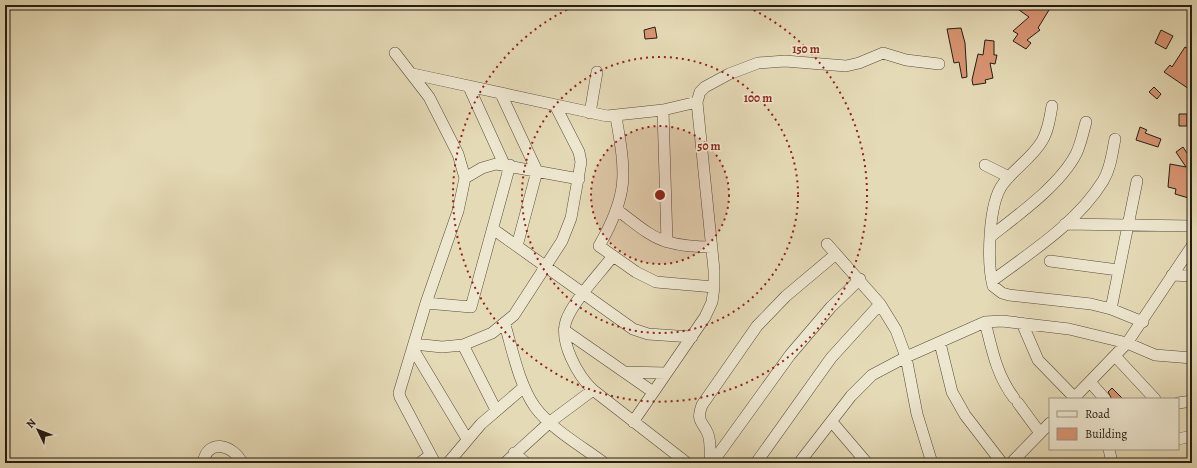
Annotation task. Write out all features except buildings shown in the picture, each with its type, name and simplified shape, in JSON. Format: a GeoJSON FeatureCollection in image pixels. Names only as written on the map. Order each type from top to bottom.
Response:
{"type":"FeatureCollection","features":[{"type":"Feature","properties":{"kind":"street"},"geometry":{"type":"LineString","coordinates":[[395,53],[413,74],[429,97],[458,154],[465,178],[458,211],[426,303],[399,393],[433,459],[420,463]]}},
{"type":"Feature","properties":{"kind":"street"},"geometry":{"type":"LineString","coordinates":[[633,422],[692,337],[705,317],[712,302],[714,287],[712,247],[697,102],[700,92],[729,74],[758,63],[785,61],[846,66],[860,63],[883,53],[916,62],[939,64]]}},
{"type":"Feature","properties":{"kind":"street"},"geometry":{"type":"LineString","coordinates":[[590,113],[597,72]]}},
{"type":"Feature","properties":{"kind":"street"},"geometry":{"type":"LineString","coordinates":[[413,74],[590,113],[616,117],[663,110],[697,102]]}},
{"type":"Feature","properties":{"kind":"street"},"geometry":{"type":"LineString","coordinates":[[426,303],[471,307],[493,229],[507,165],[469,87]]}},
{"type":"Feature","properties":{"kind":"street"},"geometry":{"type":"LineString","coordinates":[[501,94],[537,171],[517,246]]}},
{"type":"Feature","properties":{"kind":"street"},"geometry":{"type":"LineString","coordinates":[[413,346],[442,347],[463,345],[480,340],[504,324],[514,315],[546,267],[567,230],[581,162],[578,152],[555,105]]}},
{"type":"Feature","properties":{"kind":"street"},"geometry":{"type":"LineString","coordinates":[[1052,106],[1042,141],[1008,177],[996,196],[992,207],[990,237],[992,281],[997,290],[1008,295],[1091,304],[1111,309],[1143,322]]}},
{"type":"Feature","properties":{"kind":"street"},"geometry":{"type":"LineString","coordinates":[[663,110],[667,242]]}},
{"type":"Feature","properties":{"kind":"street"},"geometry":{"type":"LineString","coordinates":[[616,117],[623,168],[623,181],[617,210],[599,246],[636,272],[656,282],[714,287]]}},
{"type":"Feature","properties":{"kind":"street"},"geometry":{"type":"LineString","coordinates":[[990,237],[1032,204],[1069,164],[1076,154],[1086,122]]}},
{"type":"Feature","properties":{"kind":"street"},"geometry":{"type":"LineString","coordinates":[[992,281],[1065,224],[1103,180],[1108,170],[1115,139]]}},
{"type":"Feature","properties":{"kind":"street"},"geometry":{"type":"LineString","coordinates":[[465,178],[490,165],[507,165],[578,179]]}},
{"type":"Feature","properties":{"kind":"street"},"geometry":{"type":"LineString","coordinates":[[985,165],[1008,177]]}},
{"type":"Feature","properties":{"kind":"street"},"geometry":{"type":"LineString","coordinates":[[1111,309],[1137,181]]}},
{"type":"Feature","properties":{"kind":"street"},"geometry":{"type":"LineString","coordinates":[[617,210],[654,236],[667,242],[691,246],[712,247]]}},
{"type":"Feature","properties":{"kind":"street"},"geometry":{"type":"LineString","coordinates":[[1065,224],[1192,226]]}},
{"type":"Feature","properties":{"kind":"street"},"geometry":{"type":"LineString","coordinates":[[493,229],[625,324],[640,332],[692,337]]}},
{"type":"Feature","properties":{"kind":"street"},"geometry":{"type":"LineString","coordinates":[[827,244],[860,279],[880,304],[896,330],[906,357],[917,414],[932,463]]}},
{"type":"Feature","properties":{"kind":"street"},"geometry":{"type":"LineString","coordinates":[[1022,323],[1038,360],[1074,398],[1127,343],[1143,322],[1192,246]]}},
{"type":"Feature","properties":{"kind":"street"},"geometry":{"type":"LineString","coordinates":[[711,463],[708,435],[699,421],[699,414],[702,405],[757,326],[786,296],[836,254]]}},
{"type":"Feature","properties":{"kind":"street"},"geometry":{"type":"LineString","coordinates":[[613,256],[583,294],[566,321],[564,330],[567,345],[577,371],[583,381],[633,422],[687,463]]}},
{"type":"Feature","properties":{"kind":"street"},"geometry":{"type":"LineString","coordinates":[[1050,261],[1118,270]]}},
{"type":"Feature","properties":{"kind":"street"},"geometry":{"type":"LineString","coordinates":[[1172,275],[1192,276]]}},
{"type":"Feature","properties":{"kind":"street"},"geometry":{"type":"LineString","coordinates":[[711,463],[790,355],[831,307],[860,279]]}},
{"type":"Feature","properties":{"kind":"street"},"geometry":{"type":"LineString","coordinates":[[756,463],[832,358],[880,304]]}},
{"type":"Feature","properties":{"kind":"street"},"geometry":{"type":"LineString","coordinates":[[985,322],[1000,376],[1040,433]]}},
{"type":"Feature","properties":{"kind":"street"},"geometry":{"type":"LineString","coordinates":[[802,462],[863,383],[877,372],[906,357],[985,322],[1022,323],[1069,329],[1127,343],[1155,355],[1192,358]]}},
{"type":"Feature","properties":{"kind":"street"},"geometry":{"type":"LineString","coordinates":[[504,324],[524,387],[536,408],[550,422],[604,463]]}},
{"type":"Feature","properties":{"kind":"street"},"geometry":{"type":"LineString","coordinates":[[564,330],[653,392]]}},
{"type":"Feature","properties":{"kind":"street"},"geometry":{"type":"LineString","coordinates":[[940,343],[949,381],[955,398],[965,414],[1002,463]]}},
{"type":"Feature","properties":{"kind":"street"},"geometry":{"type":"LineString","coordinates":[[463,345],[496,410]]}},
{"type":"Feature","properties":{"kind":"street"},"geometry":{"type":"LineString","coordinates":[[413,346],[467,439]]}},
{"type":"Feature","properties":{"kind":"street"},"geometry":{"type":"LineString","coordinates":[[1115,356],[1154,398]]}},
{"type":"Feature","properties":{"kind":"street"},"geometry":{"type":"LineString","coordinates":[[624,372],[666,373]]}},
{"type":"Feature","properties":{"kind":"street"},"geometry":{"type":"LineString","coordinates":[[1090,382],[1104,398]]}},
{"type":"Feature","properties":{"kind":"street"},"geometry":{"type":"LineString","coordinates":[[448,463],[467,439],[496,410],[524,387]]}},
{"type":"Feature","properties":{"kind":"street"},"geometry":{"type":"LineString","coordinates":[[505,463],[514,453],[550,422],[593,390]]}},
{"type":"Feature","properties":{"kind":"street"},"geometry":{"type":"LineString","coordinates":[[1179,403],[1192,400]]}},
{"type":"Feature","properties":{"kind":"street"},"geometry":{"type":"LineString","coordinates":[[832,422],[867,463]]}},
{"type":"Feature","properties":{"kind":"street"},"geometry":{"type":"LineString","coordinates":[[1014,462],[1049,424]]}},
{"type":"Feature","properties":{"kind":"street"},"geometry":{"type":"LineString","coordinates":[[1179,439],[1192,436]]}},
{"type":"Feature","properties":{"kind":"street"},"geometry":{"type":"LineString","coordinates":[[203,463],[209,451],[216,446],[225,446],[232,450],[242,463]]}},
{"type":"Feature","properties":{"kind":"street"},"geometry":{"type":"LineString","coordinates":[[1109,450],[1112,463]]}},
{"type":"Feature","properties":{"kind":"street"},"geometry":{"type":"LineString","coordinates":[[514,453],[526,463]]}}]}
